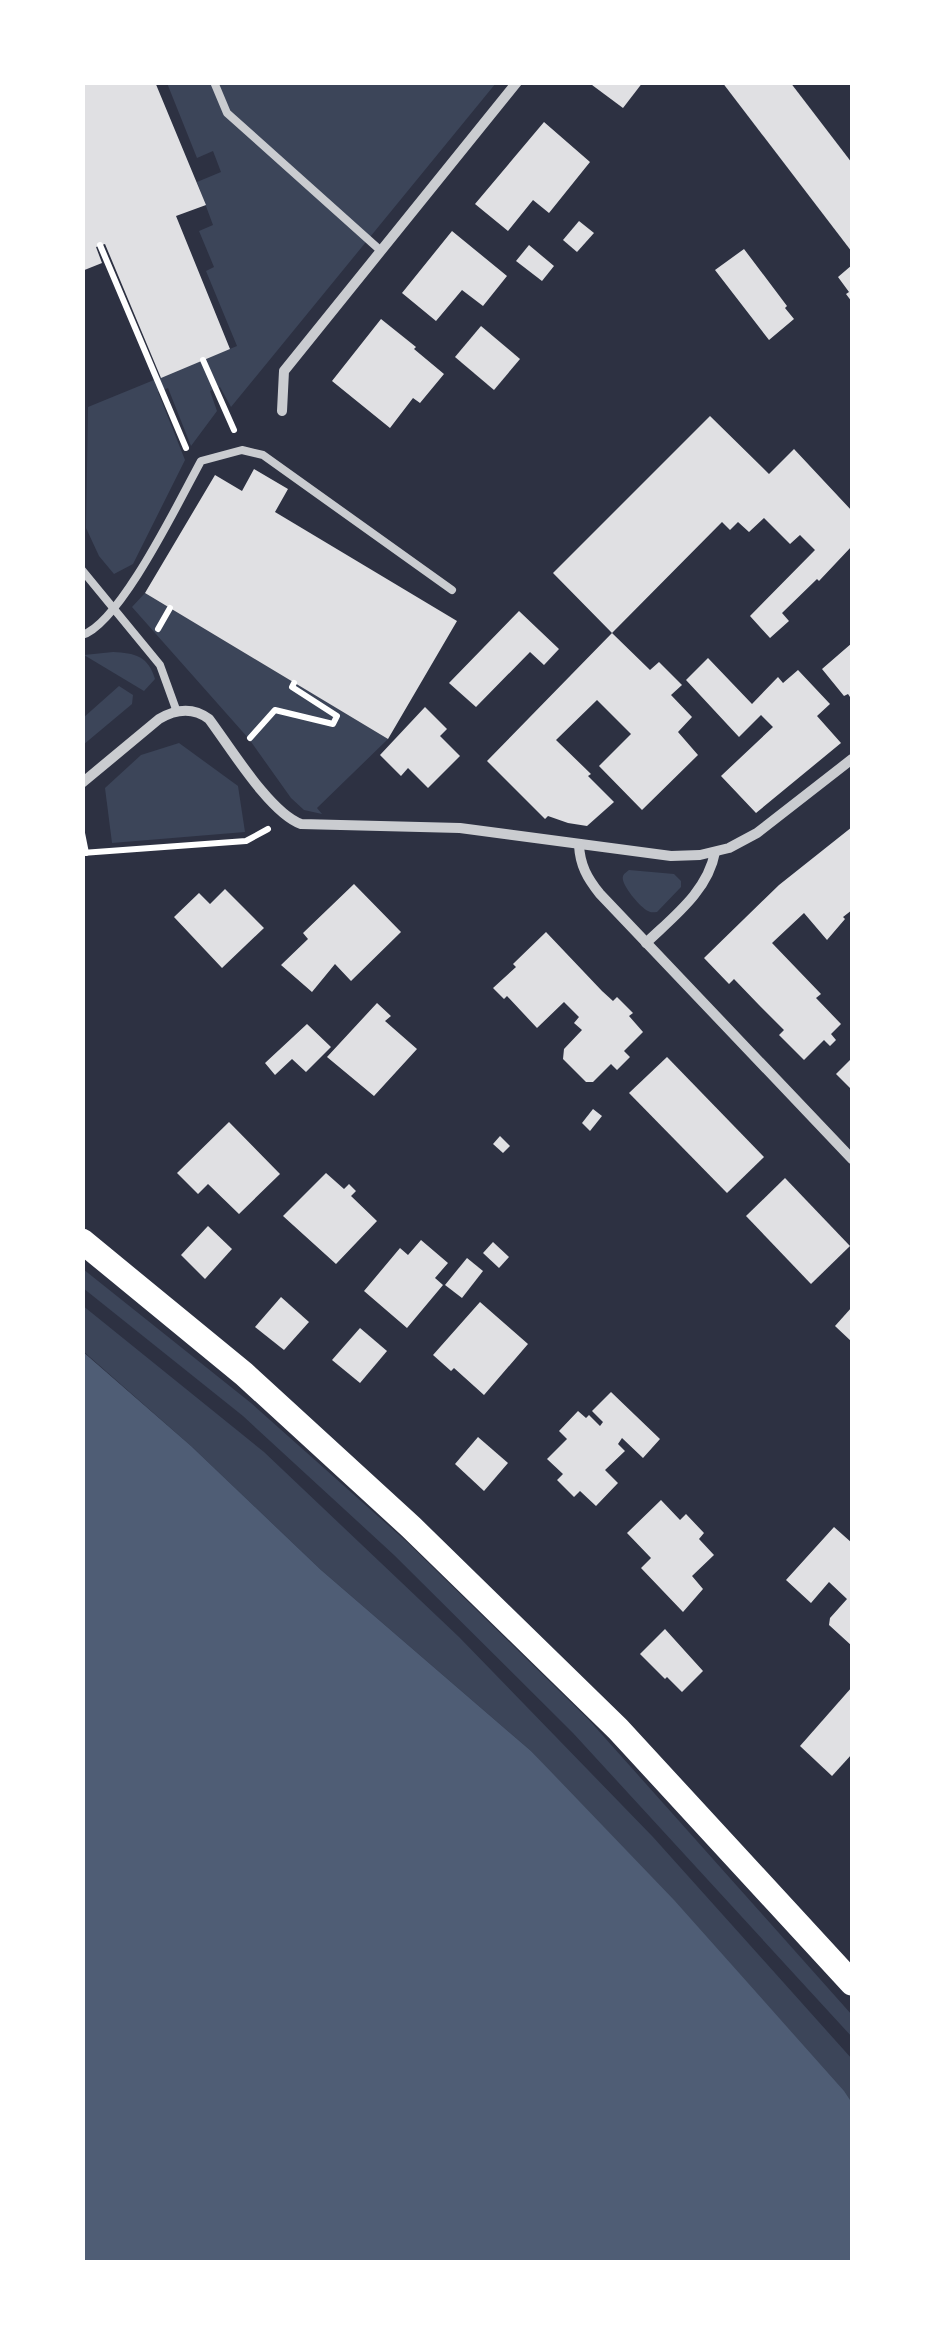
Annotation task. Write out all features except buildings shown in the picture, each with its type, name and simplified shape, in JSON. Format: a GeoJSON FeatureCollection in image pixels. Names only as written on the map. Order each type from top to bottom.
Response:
{"type":"FeatureCollection","features":[{"type":"Feature","properties":{"kind":"main road"},"geometry":{"type":"LineString","coordinates":[[82,1241],[244,1374],[411,1527],[618,1729],[852,1983]]}},
{"type":"Feature","properties":{"kind":"street"},"geometry":{"type":"LineString","coordinates":[[282,411],[284,371],[517,82]]}},
{"type":"Feature","properties":{"kind":"street"},"geometry":{"type":"LineString","coordinates":[[82,783],[147,727],[169,714],[189,710],[210,719],[283,814],[302,824],[460,828],[686,856],[729,848],[757,834],[852,759]]}},
{"type":"Feature","properties":{"kind":"street"},"geometry":{"type":"LineString","coordinates":[[579,845],[580,860],[591,883],[852,1159]]}},
{"type":"Feature","properties":{"kind":"street"},"geometry":{"type":"LineString","coordinates":[[646,943],[701,886],[716,852]]}},
{"type":"Feature","properties":{"kind":"lane"},"geometry":{"type":"LineString","coordinates":[[214,82],[226,113],[380,250]]}},
{"type":"Feature","properties":{"kind":"lane"},"geometry":{"type":"LineString","coordinates":[[82,635],[95,630],[138,575],[202,462],[242,450],[263,454],[452,590]]}},
{"type":"Feature","properties":{"kind":"lane"},"geometry":{"type":"LineString","coordinates":[[82,570],[160,665],[177,712]]}},
{"type":"Feature","properties":{"kind":"path"},"geometry":{"type":"LineString","coordinates":[[100,245],[188,453],[202,462]]}},
{"type":"Feature","properties":{"kind":"path"},"geometry":{"type":"LineString","coordinates":[[203,360],[242,450]]}},
{"type":"Feature","properties":{"kind":"path"},"geometry":{"type":"LineString","coordinates":[[159,626],[170,608]]}},
{"type":"Feature","properties":{"kind":"path"},"geometry":{"type":"LineString","coordinates":[[234,751],[275,710],[333,724],[337,716],[292,688],[294,683]]}},
{"type":"Feature","properties":{"kind":"path"},"geometry":{"type":"LineString","coordinates":[[82,833],[84,853],[246,841],[270,828],[283,814]]}},
{"type":"Feature","properties":{"kind":"shaded area"},"geometry":{"type":"Polygon","coordinates":[[[167,83],[496,83],[231,407],[220,387],[210,391],[217,411],[191,446],[168,388],[158,392],[185,460],[133,564],[114,574],[99,556],[86,528],[88,407],[237,346],[206,271],[214,267],[199,231],[213,225],[197,182],[221,172],[213,151],[197,158],[167,83]]]}},
{"type":"Feature","properties":{"kind":"shaded area"},"geometry":{"type":"Polygon","coordinates":[[[145,593],[388,739],[317,808],[322,814],[304,810],[249,739],[132,607],[145,593]]]}},
{"type":"Feature","properties":{"kind":"shaded area"},"geometry":{"type":"Polygon","coordinates":[[[113,652],[140,657],[155,679],[144,691],[84,655],[113,652]]]}},
{"type":"Feature","properties":{"kind":"shaded area"},"geometry":{"type":"Polygon","coordinates":[[[119,686],[133,695],[132,704],[83,745],[83,718],[119,686]]]}},
{"type":"Feature","properties":{"kind":"shaded area"},"geometry":{"type":"Polygon","coordinates":[[[179,743],[238,786],[245,832],[112,843],[105,788],[141,755],[179,743]]]}},
{"type":"Feature","properties":{"kind":"shaded area"},"geometry":{"type":"Polygon","coordinates":[[[629,870],[674,874],[681,887],[657,912],[650,912],[636,901],[623,880],[629,870]]]}},
{"type":"Feature","properties":{"kind":"shaded area"},"geometry":{"type":"Polygon","coordinates":[[[83,1269],[251,1403],[407,1542],[589,1720],[852,2015],[852,2037],[573,1733],[394,1555],[243,1416],[83,1288],[83,1269]]]}},
{"type":"Feature","properties":{"kind":"shaded area"},"geometry":{"type":"Polygon","coordinates":[[[82,1305],[264,1452],[459,1637],[653,1837],[852,2059],[852,2103],[531,1751],[321,1570],[191,1446],[83,1351],[82,1305]]]}},
{"type":"Feature","properties":{"kind":"shaded area"},"geometry":{"type":"Polygon","coordinates":[[[82,1351],[191,1446],[321,1570],[531,1751],[674,1900],[844,2091],[852,2103],[852,2262],[83,2262],[82,1351]]]}}]}
